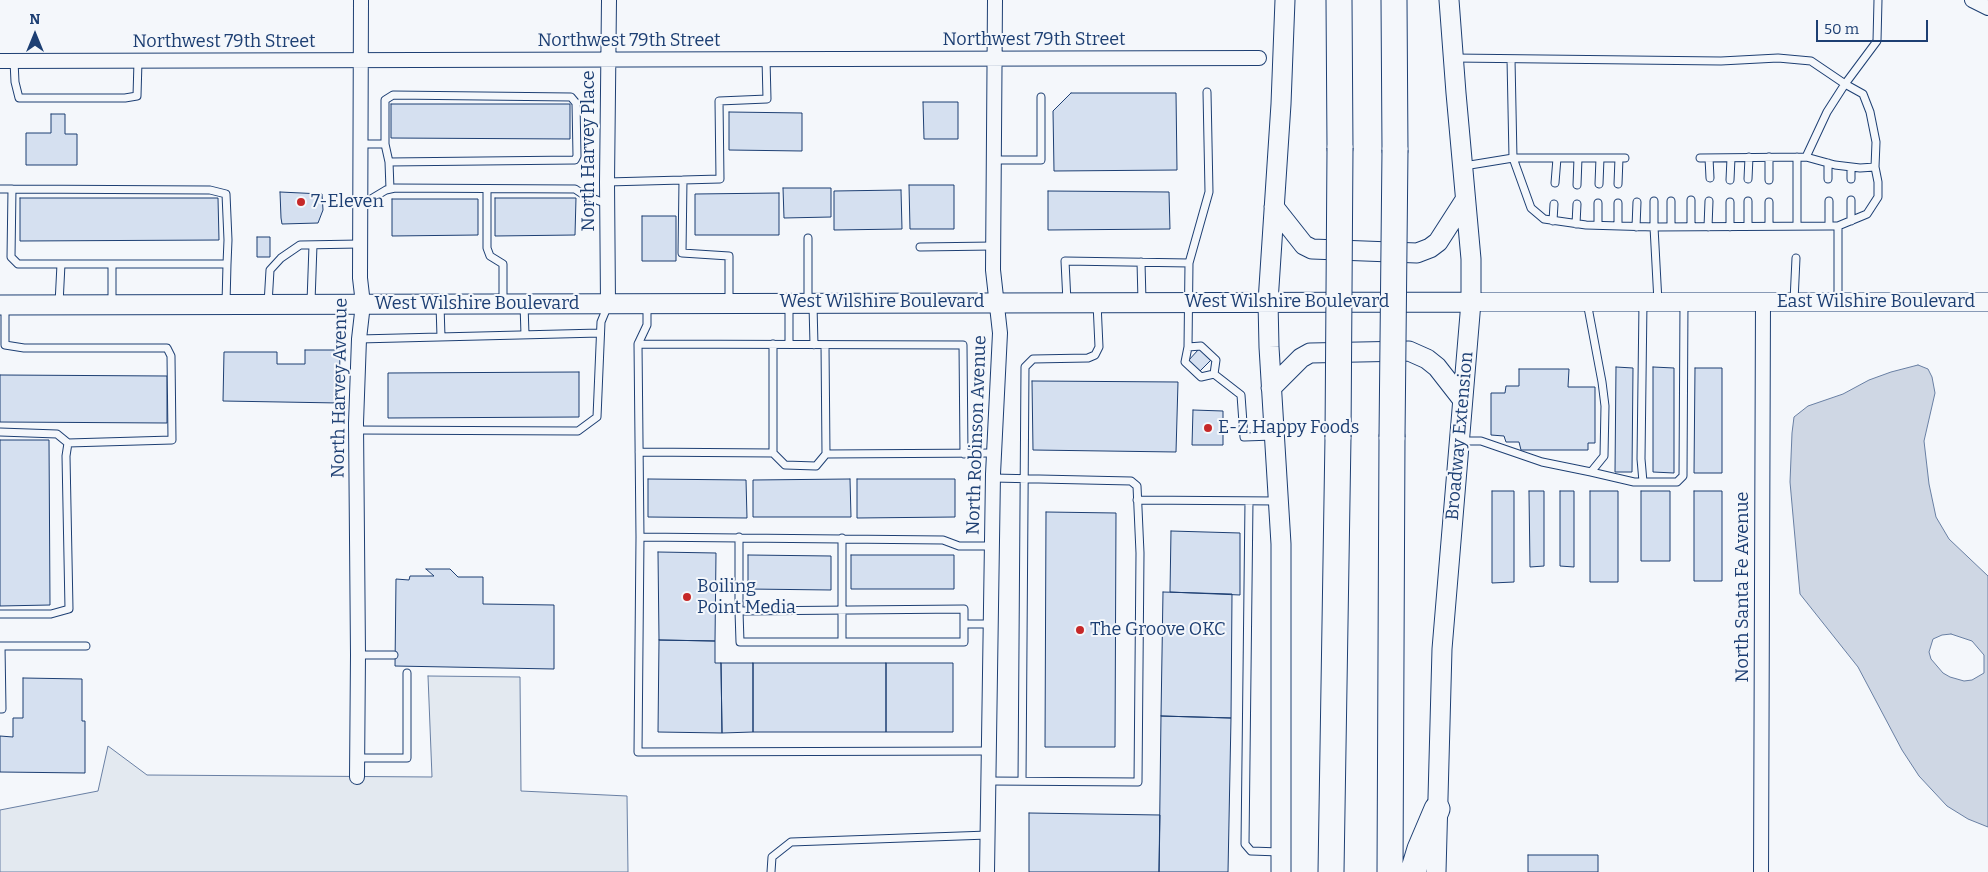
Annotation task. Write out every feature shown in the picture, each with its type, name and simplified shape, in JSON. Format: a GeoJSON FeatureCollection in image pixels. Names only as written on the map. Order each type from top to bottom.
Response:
{"type":"FeatureCollection","features":[{"type":"Feature","properties":{"kind":"highway"},"geometry":{"type":"LineString","coordinates":[[1331,872],[1338,437],[1339,0]]}},
{"type":"Feature","properties":{"kind":"highway"},"geometry":{"type":"LineString","coordinates":[[1390,872],[1394,0]]}},
{"type":"Feature","properties":{"kind":"highway"},"geometry":{"type":"LineString","coordinates":[[1413,872],[1420,849],[1437,808]]}},
{"type":"Feature","properties":{"kind":"main road"},"geometry":{"type":"LineString","coordinates":[[1281,872],[1281,544],[1268,302],[1285,0]]}},
{"type":"Feature","properties":{"kind":"main road","name":"Broadway Extension"},"geometry":{"type":"LineString","coordinates":[[1436,872],[1442,649],[1471,302],[1471,259],[1453,58],[1450,0]]}},
{"type":"Feature","properties":{"kind":"main road"},"geometry":{"type":"LineString","coordinates":[[1274,207],[1304,245],[1312,250],[1418,253],[1438,242],[1465,200]]}},
{"type":"Feature","properties":{"kind":"main road","name":"West Wilshire Boulevard"},"geometry":{"type":"LineString","coordinates":[[2,305],[729,302],[1471,302]]}},
{"type":"Feature","properties":{"kind":"main road"},"geometry":{"type":"LineString","coordinates":[[1272,388],[1301,358],[1310,353],[1409,351],[1427,359],[1437,367],[1462,398]]}},
{"type":"Feature","properties":{"kind":"street","name":"North Harvey Avenue"},"geometry":{"type":"LineString","coordinates":[[357,777],[356,430],[359,339],[363,304],[360,278],[361,0]]}},
{"type":"Feature","properties":{"kind":"street","name":"North Harvey Place"},"geometry":{"type":"LineString","coordinates":[[608,303],[609,0]]}},
{"type":"Feature","properties":{"kind":"street","name":"North Robinson Avenue"},"geometry":{"type":"LineString","coordinates":[[987,872],[993,478],[1000,332],[993,270],[995,0]]}},
{"type":"Feature","properties":{"kind":"street"},"geometry":{"type":"LineString","coordinates":[[1972,0],[1988,8]]}},
{"type":"Feature","properties":{"kind":"street","name":"Northwest 79th Street"},"geometry":{"type":"LineString","coordinates":[[0,61],[1259,58]]}},
{"type":"Feature","properties":{"kind":"street","name":"West Wilshire Boulevard"},"geometry":{"type":"LineString","coordinates":[[1471,302],[1763,301]]}},
{"type":"Feature","properties":{"kind":"street","name":"East Wilshire Boulevard"},"geometry":{"type":"LineString","coordinates":[[1763,301],[1988,302]]}},
{"type":"Feature","properties":{"kind":"street","name":"North Santa Fe Avenue"},"geometry":{"type":"LineString","coordinates":[[1761,872],[1763,301]]}},
{"type":"Feature","properties":{"kind":"lane"},"geometry":{"type":"LineString","coordinates":[[1806,157],[1827,112],[1877,41],[1878,0]]}},
{"type":"Feature","properties":{"kind":"lane"},"geometry":{"type":"LineString","coordinates":[[1453,58],[1721,61],[1778,58],[1811,61],[1863,94],[1870,112],[1876,142],[1875,167],[1878,196],[1867,214],[1838,226],[1636,227],[1576,224],[1544,219],[1531,208],[1514,158],[1511,59]]}},
{"type":"Feature","properties":{"kind":"lane"},"geometry":{"type":"LineString","coordinates":[[607,182],[720,179],[719,101],[768,99],[766,59]]}},
{"type":"Feature","properties":{"kind":"lane"},"geometry":{"type":"LineString","coordinates":[[14,61],[15,82],[19,98],[125,98],[137,96],[138,60]]}},
{"type":"Feature","properties":{"kind":"lane"},"geometry":{"type":"LineString","coordinates":[[1207,92],[1208,192],[1189,263],[1188,347],[1185,362],[1201,377],[1214,374],[1241,394],[1244,437],[1275,436]]}},
{"type":"Feature","properties":{"kind":"lane"},"geometry":{"type":"LineString","coordinates":[[389,162],[575,160],[577,156],[576,103],[571,97],[393,95],[385,100],[385,144],[389,162],[390,189]]}},
{"type":"Feature","properties":{"kind":"lane"},"geometry":{"type":"LineString","coordinates":[[994,160],[1041,160],[1041,97]]}},
{"type":"Feature","properties":{"kind":"lane"},"geometry":{"type":"LineString","coordinates":[[361,144],[385,144]]}},
{"type":"Feature","properties":{"kind":"lane"},"geometry":{"type":"LineString","coordinates":[[1748,180],[1749,157]]}},
{"type":"Feature","properties":{"kind":"lane"},"geometry":{"type":"LineString","coordinates":[[1769,157],[1769,180]]}},
{"type":"Feature","properties":{"kind":"lane"},"geometry":{"type":"LineString","coordinates":[[1797,157],[1797,226]]}},
{"type":"Feature","properties":{"kind":"lane"},"geometry":{"type":"LineString","coordinates":[[1700,158],[1806,157],[1851,167],[1875,167]]}},
{"type":"Feature","properties":{"kind":"lane"},"geometry":{"type":"LineString","coordinates":[[1462,167],[1514,158],[1622,158],[1618,184]]}},
{"type":"Feature","properties":{"kind":"lane"},"geometry":{"type":"LineString","coordinates":[[1555,183],[1557,158]]}},
{"type":"Feature","properties":{"kind":"lane"},"geometry":{"type":"LineString","coordinates":[[1577,185],[1578,158]]}},
{"type":"Feature","properties":{"kind":"lane"},"geometry":{"type":"LineString","coordinates":[[1599,184],[1600,158]]}},
{"type":"Feature","properties":{"kind":"lane"},"geometry":{"type":"LineString","coordinates":[[1709,158],[1710,178]]}},
{"type":"Feature","properties":{"kind":"lane"},"geometry":{"type":"LineString","coordinates":[[1730,180],[1731,158]]}},
{"type":"Feature","properties":{"kind":"lane"},"geometry":{"type":"LineString","coordinates":[[1828,163],[1828,179]]}},
{"type":"Feature","properties":{"kind":"lane"},"geometry":{"type":"LineString","coordinates":[[1851,167],[1851,180]]}},
{"type":"Feature","properties":{"kind":"lane"},"geometry":{"type":"LineString","coordinates":[[683,180],[682,253],[729,256],[729,302]]}},
{"type":"Feature","properties":{"kind":"lane"},"geometry":{"type":"LineString","coordinates":[[0,189],[210,190],[226,194],[228,240],[226,304]]}},
{"type":"Feature","properties":{"kind":"lane"},"geometry":{"type":"LineString","coordinates":[[12,189],[11,257],[18,264],[226,264]]}},
{"type":"Feature","properties":{"kind":"lane"},"geometry":{"type":"LineString","coordinates":[[360,205],[390,189],[575,189],[584,195],[607,204]]}},
{"type":"Feature","properties":{"kind":"lane"},"geometry":{"type":"LineString","coordinates":[[487,189],[487,248],[490,256],[503,264],[503,303]]}},
{"type":"Feature","properties":{"kind":"lane"},"geometry":{"type":"LineString","coordinates":[[1671,200],[1671,227]]}},
{"type":"Feature","properties":{"kind":"lane"},"geometry":{"type":"LineString","coordinates":[[1691,200],[1691,227]]}},
{"type":"Feature","properties":{"kind":"lane"},"geometry":{"type":"LineString","coordinates":[[1851,200],[1851,221]]}},
{"type":"Feature","properties":{"kind":"lane"},"geometry":{"type":"LineString","coordinates":[[1643,482],[1641,459],[1651,302],[1654,201]]}},
{"type":"Feature","properties":{"kind":"lane"},"geometry":{"type":"LineString","coordinates":[[1708,227],[1709,201]]}},
{"type":"Feature","properties":{"kind":"lane"},"geometry":{"type":"LineString","coordinates":[[1748,201],[1748,226]]}},
{"type":"Feature","properties":{"kind":"lane"},"geometry":{"type":"LineString","coordinates":[[1829,201],[1829,226]]}},
{"type":"Feature","properties":{"kind":"lane"},"geometry":{"type":"LineString","coordinates":[[1618,202],[1618,226]]}},
{"type":"Feature","properties":{"kind":"lane"},"geometry":{"type":"LineString","coordinates":[[1636,227],[1637,202]]}},
{"type":"Feature","properties":{"kind":"lane"},"geometry":{"type":"LineString","coordinates":[[1730,202],[1730,227]]}},
{"type":"Feature","properties":{"kind":"lane"},"geometry":{"type":"LineString","coordinates":[[1769,202],[1769,226]]}},
{"type":"Feature","properties":{"kind":"lane"},"geometry":{"type":"LineString","coordinates":[[1598,203],[1598,225]]}},
{"type":"Feature","properties":{"kind":"lane"},"geometry":{"type":"LineString","coordinates":[[1553,221],[1554,204]]}},
{"type":"Feature","properties":{"kind":"lane"},"geometry":{"type":"LineString","coordinates":[[1576,224],[1577,204]]}},
{"type":"Feature","properties":{"kind":"lane"},"geometry":{"type":"LineString","coordinates":[[1838,226],[1838,302]]}},
{"type":"Feature","properties":{"kind":"lane"},"geometry":{"type":"LineString","coordinates":[[789,344],[804,302],[808,238]]}},
{"type":"Feature","properties":{"kind":"lane"},"geometry":{"type":"LineString","coordinates":[[268,304],[270,270],[281,258],[300,245],[360,244]]}},
{"type":"Feature","properties":{"kind":"lane"},"geometry":{"type":"LineString","coordinates":[[311,304],[313,245]]}},
{"type":"Feature","properties":{"kind":"lane"},"geometry":{"type":"LineString","coordinates":[[920,247],[994,246]]}},
{"type":"Feature","properties":{"kind":"lane"},"geometry":{"type":"LineString","coordinates":[[1794,302],[1796,258]]}},
{"type":"Feature","properties":{"kind":"lane"},"geometry":{"type":"LineString","coordinates":[[1067,302],[1065,261],[1189,263]]}},
{"type":"Feature","properties":{"kind":"lane"},"geometry":{"type":"LineString","coordinates":[[1141,262],[1142,302]]}},
{"type":"Feature","properties":{"kind":"lane"},"geometry":{"type":"LineString","coordinates":[[59,305],[61,264]]}},
{"type":"Feature","properties":{"kind":"lane"},"geometry":{"type":"LineString","coordinates":[[112,264],[112,305]]}},
{"type":"Feature","properties":{"kind":"lane"},"geometry":{"type":"LineString","coordinates":[[804,302],[814,345]]}},
{"type":"Feature","properties":{"kind":"lane"},"geometry":{"type":"LineString","coordinates":[[1022,781],[1025,367],[1033,359],[1088,358],[1095,355],[1100,347],[1097,302]]}},
{"type":"Feature","properties":{"kind":"lane"},"geometry":{"type":"LineString","coordinates":[[1587,302],[1605,406],[1604,456],[1591,472]]}},
{"type":"Feature","properties":{"kind":"lane"},"geometry":{"type":"LineString","coordinates":[[1458,441],[1482,441],[1542,462],[1634,482],[1677,482],[1683,476],[1684,302]]}},
{"type":"Feature","properties":{"kind":"lane"},"geometry":{"type":"LineString","coordinates":[[524,303],[525,334]]}},
{"type":"Feature","properties":{"kind":"lane"},"geometry":{"type":"LineString","coordinates":[[356,430],[578,431],[597,417],[600,322],[608,303]]}},
{"type":"Feature","properties":{"kind":"lane"},"geometry":{"type":"LineString","coordinates":[[647,303],[647,324],[638,344],[640,536],[638,752],[990,751]]}},
{"type":"Feature","properties":{"kind":"lane"},"geometry":{"type":"LineString","coordinates":[[440,304],[441,337]]}},
{"type":"Feature","properties":{"kind":"lane"},"geometry":{"type":"LineString","coordinates":[[2,305],[5,345],[9,346]]}},
{"type":"Feature","properties":{"kind":"lane"},"geometry":{"type":"LineString","coordinates":[[359,339],[600,332]]}},
{"type":"Feature","properties":{"kind":"lane"},"geometry":{"type":"LineString","coordinates":[[638,344],[963,345],[964,454]]}},
{"type":"Feature","properties":{"kind":"lane"},"geometry":{"type":"LineString","coordinates":[[773,344],[773,453]]}},
{"type":"Feature","properties":{"kind":"lane"},"geometry":{"type":"LineString","coordinates":[[0,345],[24,348],[167,348],[171,356],[172,440],[68,443],[56,434],[0,432]]}},
{"type":"Feature","properties":{"kind":"lane"},"geometry":{"type":"LineString","coordinates":[[639,452],[773,453],[785,465],[816,466],[826,454],[826,345]]}},
{"type":"Feature","properties":{"kind":"lane"},"geometry":{"type":"LineString","coordinates":[[1188,347],[1201,346],[1216,360],[1214,374]]}},
{"type":"Feature","properties":{"kind":"lane"},"geometry":{"type":"LineString","coordinates":[[0,614],[51,614],[69,609],[66,456],[68,443]]}},
{"type":"Feature","properties":{"kind":"lane"},"geometry":{"type":"LineString","coordinates":[[826,454],[994,454]]}},
{"type":"Feature","properties":{"kind":"lane"},"geometry":{"type":"LineString","coordinates":[[989,781],[1138,782],[1140,553],[1137,486],[1131,481],[993,478]]}},
{"type":"Feature","properties":{"kind":"lane"},"geometry":{"type":"LineString","coordinates":[[1137,500],[1278,501]]}},
{"type":"Feature","properties":{"kind":"lane"},"geometry":{"type":"LineString","coordinates":[[1249,501],[1245,844],[1251,851],[1281,852]]}},
{"type":"Feature","properties":{"kind":"lane"},"geometry":{"type":"LineString","coordinates":[[640,536],[943,540],[959,546],[992,546]]}},
{"type":"Feature","properties":{"kind":"lane"},"geometry":{"type":"LineString","coordinates":[[739,537],[739,611],[740,642],[964,642],[964,608],[739,611]]}},
{"type":"Feature","properties":{"kind":"lane"},"geometry":{"type":"LineString","coordinates":[[842,538],[842,642]]}},
{"type":"Feature","properties":{"kind":"lane"},"geometry":{"type":"LineString","coordinates":[[964,624],[991,624]]}},
{"type":"Feature","properties":{"kind":"lane"},"geometry":{"type":"LineString","coordinates":[[0,709],[2,709],[1,646],[86,646]]}},
{"type":"Feature","properties":{"kind":"lane"},"geometry":{"type":"LineString","coordinates":[[358,655],[394,656]]}},
{"type":"Feature","properties":{"kind":"lane"},"geometry":{"type":"LineString","coordinates":[[357,758],[407,758],[407,672]]}},
{"type":"Feature","properties":{"kind":"lane"},"geometry":{"type":"LineString","coordinates":[[771,872],[772,857],[782,847],[791,842],[988,835]]}},
{"type":"Feature","properties":{"kind":"shaded area"},"geometry":{"type":"Polygon","coordinates":[[[1918,365],[1928,369],[1932,377],[1935,393],[1924,441],[1929,484],[1936,517],[1949,539],[1988,576],[1988,827],[1968,819],[1947,806],[1919,776],[1902,750],[1858,667],[1800,594],[1790,482],[1794,417],[1808,406],[1843,394],[1869,380],[1918,365]],[[1951,634],[1942,635],[1933,639],[1929,652],[1931,659],[1943,673],[1950,677],[1964,681],[1972,680],[1984,673],[1984,655],[1972,641],[1951,634]]]}},
{"type":"Feature","properties":{"kind":"shaded area"},"geometry":{"type":"Polygon","coordinates":[[[428,676],[520,677],[521,791],[627,796],[628,872],[0,872],[0,810],[98,791],[108,746],[147,775],[432,777],[428,676]]]}},
{"type":"Feature","properties":{"kind":"building"},"geometry":{"type":"Polygon","coordinates":[[[1071,93],[1176,93],[1177,170],[1054,171],[1053,111],[1071,93]]]}},
{"type":"Feature","properties":{"kind":"building"},"geometry":{"type":"Polygon","coordinates":[[[923,102],[958,102],[958,139],[924,139],[923,102]]]}},
{"type":"Feature","properties":{"kind":"building"},"geometry":{"type":"Polygon","coordinates":[[[391,104],[570,104],[570,139],[391,138],[391,104]]]}},
{"type":"Feature","properties":{"kind":"building"},"geometry":{"type":"Polygon","coordinates":[[[729,112],[802,113],[802,151],[729,150],[729,112]]]}},
{"type":"Feature","properties":{"kind":"building"},"geometry":{"type":"Polygon","coordinates":[[[51,114],[65,114],[65,134],[77,134],[77,165],[26,165],[26,133],[51,133],[51,114]]]}},
{"type":"Feature","properties":{"kind":"building"},"geometry":{"type":"Polygon","coordinates":[[[909,185],[954,185],[954,229],[910,229],[909,185]]]}},
{"type":"Feature","properties":{"kind":"building"},"geometry":{"type":"Polygon","coordinates":[[[783,188],[831,188],[831,217],[784,218],[783,188]]]}},
{"type":"Feature","properties":{"kind":"building"},"geometry":{"type":"Polygon","coordinates":[[[901,190],[902,229],[834,230],[834,191],[901,190]]]}},
{"type":"Feature","properties":{"kind":"building"},"geometry":{"type":"Polygon","coordinates":[[[1048,191],[1169,192],[1170,229],[1048,230],[1048,191]]]}},
{"type":"Feature","properties":{"kind":"building","name":"7-Eleven"},"geometry":{"type":"Polygon","coordinates":[[[280,192],[322,194],[323,210],[318,223],[282,224],[280,192]]]}},
{"type":"Feature","properties":{"kind":"building"},"geometry":{"type":"Polygon","coordinates":[[[779,193],[779,235],[695,235],[695,194],[779,193]]]}},
{"type":"Feature","properties":{"kind":"building"},"geometry":{"type":"Polygon","coordinates":[[[20,198],[218,198],[219,240],[20,241],[20,198]]]}},
{"type":"Feature","properties":{"kind":"building"},"geometry":{"type":"Polygon","coordinates":[[[495,198],[576,198],[575,235],[495,236],[495,198]]]}},
{"type":"Feature","properties":{"kind":"building"},"geometry":{"type":"Polygon","coordinates":[[[392,199],[478,199],[478,235],[392,236],[392,199]]]}},
{"type":"Feature","properties":{"kind":"building"},"geometry":{"type":"Polygon","coordinates":[[[642,216],[676,216],[676,261],[642,261],[642,216]]]}},
{"type":"Feature","properties":{"kind":"building"},"geometry":{"type":"Polygon","coordinates":[[[257,237],[270,237],[270,257],[257,257],[257,237]]]}},
{"type":"Feature","properties":{"kind":"building"},"geometry":{"type":"Polygon","coordinates":[[[1199,349],[1211,360],[1200,371],[1188,361],[1199,349]]]}},
{"type":"Feature","properties":{"kind":"building"},"geometry":{"type":"Polygon","coordinates":[[[305,350],[340,350],[339,403],[223,401],[224,352],[277,352],[277,364],[305,364],[305,350]]]}},
{"type":"Feature","properties":{"kind":"building"},"geometry":{"type":"Polygon","coordinates":[[[1616,367],[1633,368],[1632,472],[1615,472],[1616,367]]]}},
{"type":"Feature","properties":{"kind":"building"},"geometry":{"type":"Polygon","coordinates":[[[1653,367],[1674,368],[1674,473],[1653,472],[1653,367]]]}},
{"type":"Feature","properties":{"kind":"building"},"geometry":{"type":"Polygon","coordinates":[[[1695,368],[1722,368],[1722,473],[1694,473],[1695,368]]]}},
{"type":"Feature","properties":{"kind":"building"},"geometry":{"type":"Polygon","coordinates":[[[1519,369],[1569,369],[1568,387],[1595,387],[1595,443],[1588,443],[1588,450],[1521,450],[1519,442],[1506,442],[1504,436],[1491,435],[1491,393],[1505,393],[1506,386],[1519,386],[1519,369]]]}},
{"type":"Feature","properties":{"kind":"building"},"geometry":{"type":"Polygon","coordinates":[[[579,372],[579,417],[388,418],[388,373],[579,372]]]}},
{"type":"Feature","properties":{"kind":"building"},"geometry":{"type":"Polygon","coordinates":[[[0,375],[167,376],[167,423],[0,422],[0,375]]]}},
{"type":"Feature","properties":{"kind":"building"},"geometry":{"type":"Polygon","coordinates":[[[1032,381],[1178,382],[1176,452],[1033,450],[1032,381]]]}},
{"type":"Feature","properties":{"kind":"building","name":"E-Z Happy Foods"},"geometry":{"type":"Polygon","coordinates":[[[1193,410],[1223,411],[1223,445],[1192,445],[1193,410]]]}},
{"type":"Feature","properties":{"kind":"building"},"geometry":{"type":"Polygon","coordinates":[[[0,440],[49,440],[50,605],[0,606],[0,440]]]}},
{"type":"Feature","properties":{"kind":"building"},"geometry":{"type":"Polygon","coordinates":[[[648,479],[746,480],[747,518],[648,517],[648,479]]]}},
{"type":"Feature","properties":{"kind":"building"},"geometry":{"type":"Polygon","coordinates":[[[850,479],[851,517],[753,517],[753,480],[850,479]]]}},
{"type":"Feature","properties":{"kind":"building"},"geometry":{"type":"Polygon","coordinates":[[[857,479],[955,479],[955,517],[857,518],[857,479]]]}},
{"type":"Feature","properties":{"kind":"building"},"geometry":{"type":"Polygon","coordinates":[[[1492,491],[1514,491],[1514,582],[1492,583],[1492,491]]]}},
{"type":"Feature","properties":{"kind":"building"},"geometry":{"type":"Polygon","coordinates":[[[1529,491],[1544,491],[1544,566],[1530,567],[1529,491]]]}},
{"type":"Feature","properties":{"kind":"building"},"geometry":{"type":"Polygon","coordinates":[[[1560,491],[1574,491],[1574,567],[1560,566],[1560,491]]]}},
{"type":"Feature","properties":{"kind":"building"},"geometry":{"type":"Polygon","coordinates":[[[1590,491],[1618,491],[1618,582],[1590,582],[1590,491]]]}},
{"type":"Feature","properties":{"kind":"building"},"geometry":{"type":"Polygon","coordinates":[[[1641,491],[1670,491],[1670,561],[1641,561],[1641,491]]]}},
{"type":"Feature","properties":{"kind":"building"},"geometry":{"type":"Polygon","coordinates":[[[1694,491],[1722,491],[1722,581],[1694,581],[1694,491]]]}},
{"type":"Feature","properties":{"kind":"building"},"geometry":{"type":"Polygon","coordinates":[[[1046,512],[1116,513],[1115,747],[1045,747],[1046,512]]]}},
{"type":"Feature","properties":{"kind":"building"},"geometry":{"type":"Polygon","coordinates":[[[1171,531],[1240,533],[1240,595],[1170,592],[1171,531]]]}},
{"type":"Feature","properties":{"kind":"building","name":"Boiling Point Media"},"geometry":{"type":"Polygon","coordinates":[[[658,552],[716,553],[715,641],[659,640],[658,552]]]}},
{"type":"Feature","properties":{"kind":"building"},"geometry":{"type":"Polygon","coordinates":[[[748,555],[831,556],[831,590],[748,589],[748,555]]]}},
{"type":"Feature","properties":{"kind":"building"},"geometry":{"type":"Polygon","coordinates":[[[851,555],[954,555],[954,589],[851,589],[851,555]]]}},
{"type":"Feature","properties":{"kind":"building"},"geometry":{"type":"Polygon","coordinates":[[[426,569],[450,569],[458,577],[483,577],[483,604],[554,605],[554,669],[395,666],[396,579],[409,580],[410,576],[434,576],[426,569]]]}},
{"type":"Feature","properties":{"kind":"building"},"geometry":{"type":"Polygon","coordinates":[[[1163,592],[1232,594],[1231,718],[1161,716],[1163,592]]]}},
{"type":"Feature","properties":{"kind":"building"},"geometry":{"type":"Polygon","coordinates":[[[659,640],[715,641],[715,663],[721,663],[722,733],[658,732],[659,640]]]}},
{"type":"Feature","properties":{"kind":"building"},"geometry":{"type":"Polygon","coordinates":[[[721,663],[753,663],[753,732],[722,733],[721,663]]]}},
{"type":"Feature","properties":{"kind":"building"},"geometry":{"type":"Polygon","coordinates":[[[753,663],[886,663],[886,732],[753,732],[753,663]]]}},
{"type":"Feature","properties":{"kind":"building"},"geometry":{"type":"Polygon","coordinates":[[[886,663],[953,663],[953,732],[886,732],[886,663]]]}},
{"type":"Feature","properties":{"kind":"building"},"geometry":{"type":"Polygon","coordinates":[[[23,678],[82,679],[82,721],[85,721],[85,773],[0,772],[0,736],[13,737],[13,718],[23,718],[23,678]]]}},
{"type":"Feature","properties":{"kind":"building"},"geometry":{"type":"Polygon","coordinates":[[[1161,716],[1231,718],[1228,872],[1159,872],[1161,716]]]}},
{"type":"Feature","properties":{"kind":"building"},"geometry":{"type":"Polygon","coordinates":[[[1029,813],[1160,815],[1159,872],[1029,872],[1029,813]]]}},
{"type":"Feature","properties":{"kind":"building"},"geometry":{"type":"Polygon","coordinates":[[[1528,855],[1598,855],[1598,872],[1528,872],[1528,855]]]}},
{"type":"Feature","properties":{"kind":"place","name":"7-Eleven"},"geometry":{"type":"Point","coordinates":[301,202]}},
{"type":"Feature","properties":{"kind":"place","name":"E-Z Happy Foods"},"geometry":{"type":"Point","coordinates":[1208,428]}},
{"type":"Feature","properties":{"kind":"place","name":"Boiling Point Media"},"geometry":{"type":"Point","coordinates":[687,597]}},
{"type":"Feature","properties":{"kind":"place","name":"The Groove OKC"},"geometry":{"type":"Point","coordinates":[1080,630]}}]}
